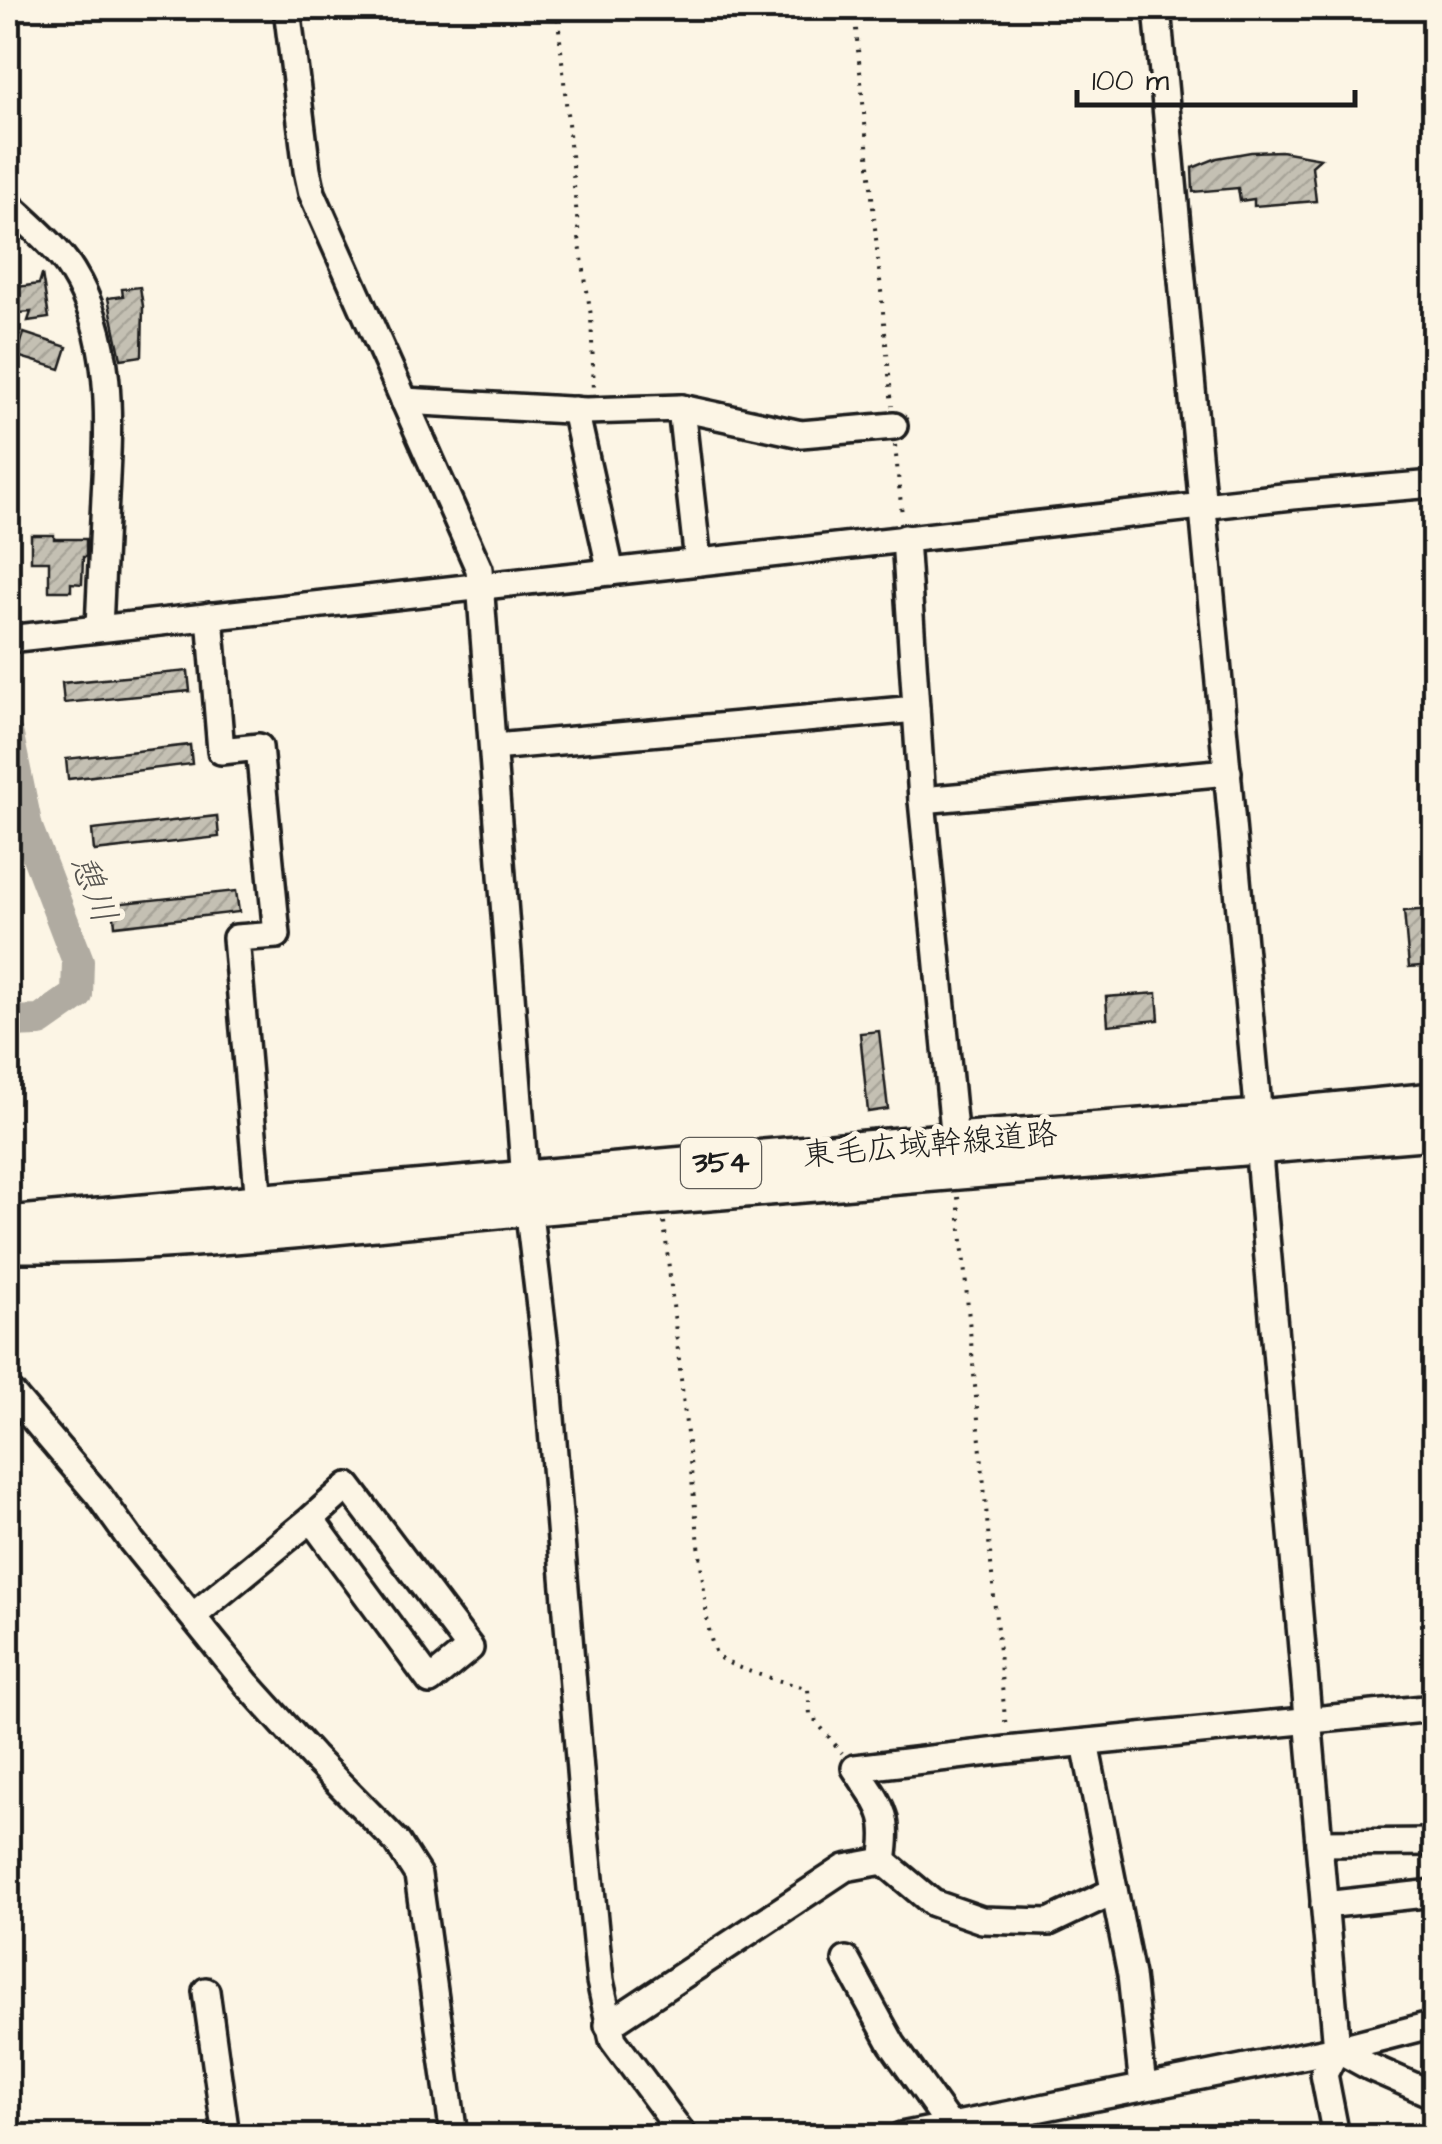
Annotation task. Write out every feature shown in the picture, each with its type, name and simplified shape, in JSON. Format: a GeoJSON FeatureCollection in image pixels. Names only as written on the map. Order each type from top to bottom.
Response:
{"type":"FeatureCollection","features":[{"type":"Feature","properties":{"kind":"highway","name":"東毛広域幹線道路"},"geometry":{"type":"LineString","coordinates":[[1258,1132],[1434,1101]]}},
{"type":"Feature","properties":{"kind":"highway","name":"東毛広域幹線道路"},"geometry":{"type":"LineString","coordinates":[[8,1225],[260,1203],[527,1194],[1258,1132],[1434,1131]]}},
{"type":"Feature","properties":{"kind":"highway","name":"東毛広域幹線道路"},"geometry":{"type":"LineString","coordinates":[[8,1244],[219,1238],[527,1194],[662,1197],[955,1157]]}},
{"type":"Feature","properties":{"kind":"street"},"geometry":{"type":"LineString","coordinates":[[287,8],[312,193],[479,569],[527,1194],[546,1356],[600,1980],[613,2040],[684,2136]]}},
{"type":"Feature","properties":{"kind":"street"},"geometry":{"type":"LineString","coordinates":[[1156,8],[1228,772],[1337,2049],[1324,2074],[1336,2136]]}},
{"type":"Feature","properties":{"kind":"street"},"geometry":{"type":"LineString","coordinates":[[8,204],[71,269],[93,315],[103,353],[108,434],[99,628]]}},
{"type":"Feature","properties":{"kind":"street"},"geometry":{"type":"LineString","coordinates":[[404,401],[585,410],[680,408],[801,434],[894,426]]}},
{"type":"Feature","properties":{"kind":"street"},"geometry":{"type":"LineString","coordinates":[[680,408],[698,562]]}},
{"type":"Feature","properties":{"kind":"street"},"geometry":{"type":"LineString","coordinates":[[585,410],[611,572]]}},
{"type":"Feature","properties":{"kind":"street"},"geometry":{"type":"LineString","coordinates":[[8,639],[904,538],[1434,484]]}},
{"type":"Feature","properties":{"kind":"street"},"geometry":{"type":"LineString","coordinates":[[904,538],[922,800],[955,1157]]}},
{"type":"Feature","properties":{"kind":"street"},"geometry":{"type":"LineString","coordinates":[[210,616],[221,751],[259,746],[276,935],[236,938],[260,1203]]}},
{"type":"Feature","properties":{"kind":"street"},"geometry":{"type":"LineString","coordinates":[[494,747],[916,709]]}},
{"type":"Feature","properties":{"kind":"street"},"geometry":{"type":"LineString","coordinates":[[922,800],[1228,772]]}},
{"type":"Feature","properties":{"kind":"street"},"geometry":{"type":"LineString","coordinates":[[8,1389],[99,1496],[248,1685],[312,1757],[397,1842],[418,1875],[454,2136]]}},
{"type":"Feature","properties":{"kind":"street"},"geometry":{"type":"LineString","coordinates":[[193,1616],[348,1486],[470,1648],[430,1680],[311,1519]]}},
{"type":"Feature","properties":{"kind":"street"},"geometry":{"type":"LineString","coordinates":[[884,1861],[888,1832],[882,1810],[856,1768],[1434,1708]]}},
{"type":"Feature","properties":{"kind":"street"},"geometry":{"type":"LineString","coordinates":[[1085,1743],[1131,1975],[1144,2087]]}},
{"type":"Feature","properties":{"kind":"street"},"geometry":{"type":"LineString","coordinates":[[1319,1843],[1434,1842]]}},
{"type":"Feature","properties":{"kind":"street"},"geometry":{"type":"LineString","coordinates":[[608,2024],[844,1868],[884,1861]]}},
{"type":"Feature","properties":{"kind":"street"},"geometry":{"type":"LineString","coordinates":[[884,1861],[933,1904],[982,1920],[1049,1922],[1114,1891]]}},
{"type":"Feature","properties":{"kind":"street"},"geometry":{"type":"LineString","coordinates":[[1324,1905],[1434,1893]]}},
{"type":"Feature","properties":{"kind":"street"},"geometry":{"type":"LineString","coordinates":[[846,1960],[892,2044],[926,2133],[1337,2049],[1434,2024]]}},
{"type":"Feature","properties":{"kind":"street"},"geometry":{"type":"LineString","coordinates":[[206,1991],[226,2136]]}},
{"type":"Feature","properties":{"kind":"street"},"geometry":{"type":"LineString","coordinates":[[1337,2049],[1434,2096]]}},
{"type":"Feature","properties":{"kind":"path"},"geometry":{"type":"LineString","coordinates":[[558,8],[591,316],[585,410]]}},
{"type":"Feature","properties":{"kind":"path"},"geometry":{"type":"LineString","coordinates":[[854,8],[904,538]]}},
{"type":"Feature","properties":{"kind":"path"},"geometry":{"type":"LineString","coordinates":[[955,1157],[1008,1750]]}},
{"type":"Feature","properties":{"kind":"path"},"geometry":{"type":"LineString","coordinates":[[662,1197],[706,1618],[714,1645],[718,1656],[737,1666],[808,1688],[810,1714],[856,1768]]}},
{"type":"Feature","properties":{"kind":"building"},"geometry":{"type":"Polygon","coordinates":[[[1281,151],[1321,158],[1312,166],[1316,201],[1254,206],[1254,199],[1240,201],[1238,188],[1193,192],[1192,168],[1217,158],[1281,151]]]}},
{"type":"Feature","properties":{"kind":"building"},"geometry":{"type":"Polygon","coordinates":[[[42,274],[49,318],[28,321],[31,312],[20,313],[17,287],[39,284],[42,274]]]}},
{"type":"Feature","properties":{"kind":"building"},"geometry":{"type":"Polygon","coordinates":[[[140,287],[142,356],[121,359],[108,298],[123,296],[122,289],[140,287]]]}},
{"type":"Feature","properties":{"kind":"building"},"geometry":{"type":"Polygon","coordinates":[[[24,333],[67,347],[60,369],[17,356],[24,333]]]}},
{"type":"Feature","properties":{"kind":"building"},"geometry":{"type":"Polygon","coordinates":[[[31,535],[86,539],[82,584],[71,583],[71,591],[49,591],[49,561],[31,561],[31,535]]]}},
{"type":"Feature","properties":{"kind":"building"},"geometry":{"type":"Polygon","coordinates":[[[188,671],[190,691],[64,703],[62,683],[188,671]]]}},
{"type":"Feature","properties":{"kind":"building"},"geometry":{"type":"Polygon","coordinates":[[[190,745],[192,764],[68,779],[66,759],[190,745]]]}},
{"type":"Feature","properties":{"kind":"building"},"geometry":{"type":"Polygon","coordinates":[[[217,816],[219,837],[94,851],[92,830],[217,816]]]}},
{"type":"Feature","properties":{"kind":"building"},"geometry":{"type":"Polygon","coordinates":[[[236,891],[239,912],[115,926],[113,904],[236,891]]]}},
{"type":"Feature","properties":{"kind":"building"},"geometry":{"type":"Polygon","coordinates":[[[1434,909],[1434,965],[1409,967],[1404,911],[1434,909]]]}},
{"type":"Feature","properties":{"kind":"building"},"geometry":{"type":"Polygon","coordinates":[[[1157,993],[1159,1020],[1108,1025],[1106,997],[1157,993]]]}},
{"type":"Feature","properties":{"kind":"building"},"geometry":{"type":"Polygon","coordinates":[[[879,1031],[888,1109],[868,1112],[860,1033],[879,1031]]]}},
{"type":"Feature","properties":{"kind":"waterway","name":"憩川"},"geometry":{"type":"LineString","coordinates":[[8,736],[27,828],[78,961],[77,995],[40,1021],[8,1022]]}}]}
